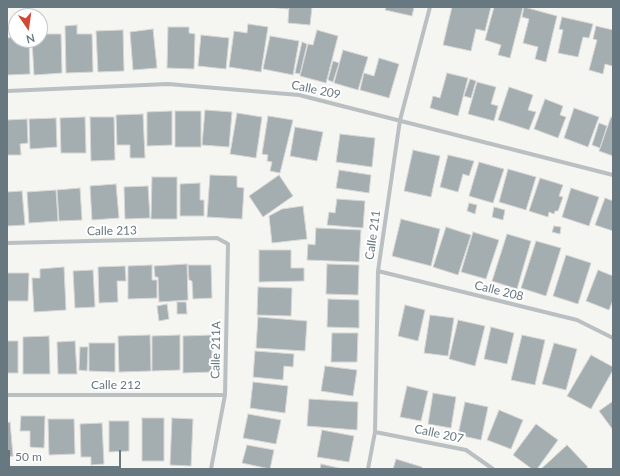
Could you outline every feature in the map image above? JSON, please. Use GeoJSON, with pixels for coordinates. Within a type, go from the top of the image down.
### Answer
{"type":"FeatureCollection","features":[{"type":"Feature","properties":{"kind":"street","name":"Calle 211"},"geometry":{"type":"LineString","coordinates":[[368,469],[375,432],[378,271],[400,120],[430,7]]}},
{"type":"Feature","properties":{"kind":"street","name":"Calle 209"},"geometry":{"type":"LineString","coordinates":[[7,92],[168,84],[299,95],[613,175]]}},
{"type":"Feature","properties":{"kind":"street","name":"Calle 213"},"geometry":{"type":"LineString","coordinates":[[7,243],[217,238]]}},
{"type":"Feature","properties":{"kind":"street","name":"Calle 211A"},"geometry":{"type":"LineString","coordinates":[[211,469],[225,395],[228,244],[217,238]]}},
{"type":"Feature","properties":{"kind":"street","name":"Calle 208"},"geometry":{"type":"LineString","coordinates":[[378,271],[577,320],[613,338]]}},
{"type":"Feature","properties":{"kind":"street","name":"Calle 212"},"geometry":{"type":"LineString","coordinates":[[7,395],[225,395]]}},
{"type":"Feature","properties":{"kind":"street","name":"Calle 207"},"geometry":{"type":"LineString","coordinates":[[375,432],[466,450],[493,469]]}},
{"type":"Feature","properties":{"kind":"building"},"geometry":{"type":"Polygon","coordinates":[[[269,7],[288,7],[288,9],[269,7]]]}},
{"type":"Feature","properties":{"kind":"building"},"geometry":{"type":"Polygon","coordinates":[[[289,7],[312,7],[310,25],[288,23],[289,7]]]}},
{"type":"Feature","properties":{"kind":"building"},"geometry":{"type":"Polygon","coordinates":[[[386,7],[414,7],[412,16],[385,10],[386,7]]]}},
{"type":"Feature","properties":{"kind":"building"},"geometry":{"type":"Polygon","coordinates":[[[452,7],[491,7],[485,31],[476,29],[471,51],[443,45],[452,7]]]}},
{"type":"Feature","properties":{"kind":"building"},"geometry":{"type":"Polygon","coordinates":[[[494,7],[523,7],[510,58],[498,55],[501,45],[485,40],[494,7]]]}},
{"type":"Feature","properties":{"kind":"building"},"geometry":{"type":"Polygon","coordinates":[[[524,7],[557,16],[546,62],[535,59],[538,47],[523,43],[529,19],[522,17],[524,7]]]}},
{"type":"Feature","properties":{"kind":"building"},"geometry":{"type":"Polygon","coordinates":[[[562,17],[593,24],[589,38],[583,37],[578,57],[558,53],[563,30],[559,29],[562,17]]]}},
{"type":"Feature","properties":{"kind":"building"},"geometry":{"type":"Polygon","coordinates":[[[248,24],[268,27],[261,72],[229,67],[234,31],[247,33],[248,24]]]}},
{"type":"Feature","properties":{"kind":"building"},"geometry":{"type":"Polygon","coordinates":[[[77,25],[77,34],[92,34],[93,72],[66,73],[65,26],[77,25]]]}},
{"type":"Feature","properties":{"kind":"building"},"geometry":{"type":"Polygon","coordinates":[[[596,26],[613,30],[613,64],[612,66],[605,64],[603,74],[589,70],[597,40],[593,39],[596,26]]]}},
{"type":"Feature","properties":{"kind":"building"},"geometry":{"type":"Polygon","coordinates":[[[168,27],[189,27],[189,33],[195,34],[194,69],[167,68],[168,27]]]}},
{"type":"Feature","properties":{"kind":"building"},"geometry":{"type":"Polygon","coordinates":[[[153,29],[157,68],[133,70],[130,32],[153,29]]]}},
{"type":"Feature","properties":{"kind":"building"},"geometry":{"type":"Polygon","coordinates":[[[123,30],[124,71],[98,72],[96,31],[123,30]]]}},
{"type":"Feature","properties":{"kind":"building"},"geometry":{"type":"Polygon","coordinates":[[[317,30],[338,36],[326,83],[300,76],[308,44],[313,45],[317,30]]]}},
{"type":"Feature","properties":{"kind":"building"},"geometry":{"type":"Polygon","coordinates":[[[48,34],[61,34],[62,73],[34,75],[32,48],[48,48],[48,34]]]}},
{"type":"Feature","properties":{"kind":"building"},"geometry":{"type":"Polygon","coordinates":[[[201,35],[229,38],[226,69],[198,66],[201,35]]]}},
{"type":"Feature","properties":{"kind":"building"},"geometry":{"type":"Polygon","coordinates":[[[270,36],[299,41],[293,75],[263,69],[270,36]]]}},
{"type":"Feature","properties":{"kind":"building"},"geometry":{"type":"Polygon","coordinates":[[[7,38],[8,48],[29,48],[30,74],[7,75],[7,38]]]}},
{"type":"Feature","properties":{"kind":"building"},"geometry":{"type":"Polygon","coordinates":[[[302,42],[307,44],[300,74],[295,73],[302,42]]]}},
{"type":"Feature","properties":{"kind":"building"},"geometry":{"type":"Polygon","coordinates":[[[343,50],[368,57],[358,90],[334,83],[343,50]]]}},
{"type":"Feature","properties":{"kind":"building"},"geometry":{"type":"Polygon","coordinates":[[[379,58],[399,64],[389,98],[360,90],[364,73],[374,76],[379,58]]]}},
{"type":"Feature","properties":{"kind":"building"},"geometry":{"type":"Polygon","coordinates":[[[333,61],[339,63],[333,82],[328,80],[333,61]]]}},
{"type":"Feature","properties":{"kind":"building"},"geometry":{"type":"Polygon","coordinates":[[[447,73],[468,78],[458,116],[430,108],[433,96],[440,98],[447,73]]]}},
{"type":"Feature","properties":{"kind":"building"},"geometry":{"type":"Polygon","coordinates":[[[470,79],[476,81],[471,98],[464,96],[470,79]]]}},
{"type":"Feature","properties":{"kind":"building"},"geometry":{"type":"Polygon","coordinates":[[[477,82],[496,87],[491,104],[498,106],[494,121],[468,114],[477,82]]]}},
{"type":"Feature","properties":{"kind":"building"},"geometry":{"type":"Polygon","coordinates":[[[509,87],[533,95],[528,110],[536,112],[529,130],[498,120],[509,87]]]}},
{"type":"Feature","properties":{"kind":"building"},"geometry":{"type":"Polygon","coordinates":[[[545,99],[563,106],[560,115],[566,117],[558,138],[534,129],[545,99]]]}},
{"type":"Feature","properties":{"kind":"building"},"geometry":{"type":"Polygon","coordinates":[[[574,108],[599,117],[588,147],[564,138],[574,108]]]}},
{"type":"Feature","properties":{"kind":"building"},"geometry":{"type":"Polygon","coordinates":[[[205,110],[232,112],[229,147],[202,145],[205,110]]]}},
{"type":"Feature","properties":{"kind":"building"},"geometry":{"type":"Polygon","coordinates":[[[172,111],[172,145],[147,146],[147,112],[172,111]]]}},
{"type":"Feature","properties":{"kind":"building"},"geometry":{"type":"Polygon","coordinates":[[[175,111],[201,111],[201,147],[175,147],[175,111]]]}},
{"type":"Feature","properties":{"kind":"building"},"geometry":{"type":"Polygon","coordinates":[[[237,113],[262,117],[256,158],[230,154],[237,113]]]}},
{"type":"Feature","properties":{"kind":"building"},"geometry":{"type":"Polygon","coordinates":[[[143,114],[145,158],[130,158],[130,145],[117,145],[116,115],[143,114]]]}},
{"type":"Feature","properties":{"kind":"building"},"geometry":{"type":"Polygon","coordinates":[[[268,116],[293,120],[280,173],[270,171],[272,162],[267,161],[268,155],[262,154],[268,116]]]}},
{"type":"Feature","properties":{"kind":"building"},"geometry":{"type":"Polygon","coordinates":[[[85,117],[86,153],[61,153],[60,118],[85,117]]]}},
{"type":"Feature","properties":{"kind":"building"},"geometry":{"type":"Polygon","coordinates":[[[90,117],[114,117],[115,160],[91,161],[90,117]]]}},
{"type":"Feature","properties":{"kind":"building"},"geometry":{"type":"Polygon","coordinates":[[[611,117],[613,118],[613,156],[599,151],[611,117]]]}},
{"type":"Feature","properties":{"kind":"building"},"geometry":{"type":"Polygon","coordinates":[[[56,118],[57,147],[30,149],[29,119],[56,118]]]}},
{"type":"Feature","properties":{"kind":"building"},"geometry":{"type":"Polygon","coordinates":[[[27,119],[28,143],[20,144],[21,155],[7,155],[7,120],[27,119]]]}},
{"type":"Feature","properties":{"kind":"building"},"geometry":{"type":"Polygon","coordinates":[[[599,123],[607,126],[600,148],[592,145],[599,123]]]}},
{"type":"Feature","properties":{"kind":"building"},"geometry":{"type":"Polygon","coordinates":[[[295,127],[323,132],[317,161],[290,156],[295,127]]]}},
{"type":"Feature","properties":{"kind":"building"},"geometry":{"type":"Polygon","coordinates":[[[340,134],[375,138],[372,167],[336,162],[340,134]]]}},
{"type":"Feature","properties":{"kind":"building"},"geometry":{"type":"Polygon","coordinates":[[[413,150],[440,156],[431,197],[404,191],[413,150]]]}},
{"type":"Feature","properties":{"kind":"building"},"geometry":{"type":"Polygon","coordinates":[[[448,155],[474,161],[469,176],[463,174],[458,192],[440,187],[448,155]]]}},
{"type":"Feature","properties":{"kind":"building"},"geometry":{"type":"Polygon","coordinates":[[[479,162],[504,169],[493,203],[469,196],[479,162]]]}},
{"type":"Feature","properties":{"kind":"building"},"geometry":{"type":"Polygon","coordinates":[[[508,169],[536,177],[526,210],[499,202],[508,169]]]}},
{"type":"Feature","properties":{"kind":"building"},"geometry":{"type":"Polygon","coordinates":[[[339,170],[371,175],[369,193],[336,188],[339,170]]]}},
{"type":"Feature","properties":{"kind":"building"},"geometry":{"type":"Polygon","coordinates":[[[210,175],[237,176],[237,187],[244,188],[242,219],[207,217],[210,175]]]}},
{"type":"Feature","properties":{"kind":"building"},"geometry":{"type":"Polygon","coordinates":[[[279,175],[293,196],[263,217],[249,196],[279,175]]]}},
{"type":"Feature","properties":{"kind":"building"},"geometry":{"type":"Polygon","coordinates":[[[152,177],[177,177],[177,219],[151,219],[152,177]]]}},
{"type":"Feature","properties":{"kind":"building"},"geometry":{"type":"Polygon","coordinates":[[[540,178],[563,185],[559,196],[563,197],[558,211],[555,211],[554,214],[549,212],[548,217],[529,211],[540,178]]]}},
{"type":"Feature","properties":{"kind":"building"},"geometry":{"type":"Polygon","coordinates":[[[200,183],[200,200],[204,200],[204,216],[180,216],[180,184],[200,183]]]}},
{"type":"Feature","properties":{"kind":"building"},"geometry":{"type":"Polygon","coordinates":[[[116,184],[119,218],[92,220],[90,186],[116,184]]]}},
{"type":"Feature","properties":{"kind":"building"},"geometry":{"type":"Polygon","coordinates":[[[148,186],[150,218],[125,219],[124,187],[148,186]]]}},
{"type":"Feature","properties":{"kind":"building"},"geometry":{"type":"Polygon","coordinates":[[[80,188],[82,220],[59,221],[57,190],[80,188]]]}},
{"type":"Feature","properties":{"kind":"building"},"geometry":{"type":"Polygon","coordinates":[[[571,188],[599,197],[589,226],[562,217],[571,188]]]}},
{"type":"Feature","properties":{"kind":"building"},"geometry":{"type":"Polygon","coordinates":[[[56,190],[58,221],[29,223],[27,192],[56,190]]]}},
{"type":"Feature","properties":{"kind":"building"},"geometry":{"type":"Polygon","coordinates":[[[22,191],[25,225],[7,226],[7,192],[22,191]]]}},
{"type":"Feature","properties":{"kind":"building"},"geometry":{"type":"Polygon","coordinates":[[[605,198],[613,201],[613,231],[595,225],[605,198]]]}},
{"type":"Feature","properties":{"kind":"building"},"geometry":{"type":"Polygon","coordinates":[[[337,199],[365,201],[363,228],[327,225],[329,212],[335,213],[337,199]]]}},
{"type":"Feature","properties":{"kind":"building"},"geometry":{"type":"Polygon","coordinates":[[[469,203],[477,205],[475,214],[467,211],[469,203]]]}},
{"type":"Feature","properties":{"kind":"building"},"geometry":{"type":"Polygon","coordinates":[[[303,206],[307,239],[272,243],[269,216],[282,209],[303,206]]]}},
{"type":"Feature","properties":{"kind":"building"},"geometry":{"type":"Polygon","coordinates":[[[494,207],[505,210],[503,220],[492,217],[494,207]]]}},
{"type":"Feature","properties":{"kind":"building"},"geometry":{"type":"Polygon","coordinates":[[[401,219],[440,229],[431,266],[392,256],[401,219]]]}},
{"type":"Feature","properties":{"kind":"building"},"geometry":{"type":"Polygon","coordinates":[[[554,226],[561,227],[560,234],[552,232],[554,226]]]}},
{"type":"Feature","properties":{"kind":"building"},"geometry":{"type":"Polygon","coordinates":[[[446,227],[471,235],[458,275],[433,267],[446,227]]]}},
{"type":"Feature","properties":{"kind":"building"},"geometry":{"type":"Polygon","coordinates":[[[316,228],[361,230],[359,262],[307,260],[308,244],[315,245],[316,228]]]}},
{"type":"Feature","properties":{"kind":"building"},"geometry":{"type":"Polygon","coordinates":[[[473,232],[499,240],[486,279],[461,272],[473,232]]]}},
{"type":"Feature","properties":{"kind":"building"},"geometry":{"type":"Polygon","coordinates":[[[507,234],[531,241],[517,289],[492,281],[507,234]]]}},
{"type":"Feature","properties":{"kind":"building"},"geometry":{"type":"Polygon","coordinates":[[[536,241],[561,248],[546,296],[521,288],[536,241]]]}},
{"type":"Feature","properties":{"kind":"building"},"geometry":{"type":"Polygon","coordinates":[[[259,250],[291,250],[291,268],[304,268],[304,281],[259,282],[259,250]]]}},
{"type":"Feature","properties":{"kind":"building"},"geometry":{"type":"Polygon","coordinates":[[[566,255],[591,263],[578,304],[553,296],[566,255]]]}},
{"type":"Feature","properties":{"kind":"building"},"geometry":{"type":"Polygon","coordinates":[[[187,264],[188,300],[159,302],[158,277],[155,277],[154,266],[187,264]]]}},
{"type":"Feature","properties":{"kind":"building"},"geometry":{"type":"Polygon","coordinates":[[[327,264],[359,265],[358,295],[326,294],[327,264]]]}},
{"type":"Feature","properties":{"kind":"building"},"geometry":{"type":"Polygon","coordinates":[[[152,265],[152,280],[157,280],[157,298],[128,299],[128,266],[152,265]]]}},
{"type":"Feature","properties":{"kind":"building"},"geometry":{"type":"Polygon","coordinates":[[[188,265],[211,265],[212,298],[193,299],[192,281],[189,280],[188,265]]]}},
{"type":"Feature","properties":{"kind":"building"},"geometry":{"type":"Polygon","coordinates":[[[125,266],[126,281],[117,281],[118,302],[99,303],[98,267],[125,266]]]}},
{"type":"Feature","properties":{"kind":"building"},"geometry":{"type":"Polygon","coordinates":[[[64,267],[66,310],[34,312],[32,278],[40,278],[40,269],[64,267]]]}},
{"type":"Feature","properties":{"kind":"building"},"geometry":{"type":"Polygon","coordinates":[[[93,270],[95,307],[75,308],[73,271],[93,270]]]}},
{"type":"Feature","properties":{"kind":"building"},"geometry":{"type":"Polygon","coordinates":[[[598,270],[613,276],[613,300],[609,310],[586,301],[598,270]]]}},
{"type":"Feature","properties":{"kind":"building"},"geometry":{"type":"Polygon","coordinates":[[[7,273],[29,273],[28,301],[7,301],[7,273]]]}},
{"type":"Feature","properties":{"kind":"building"},"geometry":{"type":"Polygon","coordinates":[[[258,287],[292,288],[291,316],[257,315],[258,287]]]}},
{"type":"Feature","properties":{"kind":"building"},"geometry":{"type":"Polygon","coordinates":[[[328,299],[359,300],[359,328],[327,327],[328,299]]]}},
{"type":"Feature","properties":{"kind":"building"},"geometry":{"type":"Polygon","coordinates":[[[177,302],[186,302],[187,314],[177,314],[177,302]]]}},
{"type":"Feature","properties":{"kind":"building"},"geometry":{"type":"Polygon","coordinates":[[[167,304],[169,319],[159,321],[157,306],[167,304]]]}},
{"type":"Feature","properties":{"kind":"building"},"geometry":{"type":"Polygon","coordinates":[[[405,305],[425,310],[418,341],[398,336],[405,305]]]}},
{"type":"Feature","properties":{"kind":"building"},"geometry":{"type":"Polygon","coordinates":[[[430,315],[454,318],[448,356],[424,353],[430,315]]]}},
{"type":"Feature","properties":{"kind":"building"},"geometry":{"type":"Polygon","coordinates":[[[258,317],[307,321],[305,351],[256,348],[258,317]]]}},
{"type":"Feature","properties":{"kind":"building"},"geometry":{"type":"Polygon","coordinates":[[[458,320],[485,326],[475,366],[449,359],[458,320]]]}},
{"type":"Feature","properties":{"kind":"building"},"geometry":{"type":"Polygon","coordinates":[[[491,327],[514,333],[507,364],[484,359],[491,327]]]}},
{"type":"Feature","properties":{"kind":"building"},"geometry":{"type":"Polygon","coordinates":[[[332,333],[358,333],[357,362],[331,362],[332,333]]]}},
{"type":"Feature","properties":{"kind":"building"},"geometry":{"type":"Polygon","coordinates":[[[150,335],[151,371],[119,372],[118,336],[150,335]]]}},
{"type":"Feature","properties":{"kind":"building"},"geometry":{"type":"Polygon","coordinates":[[[180,335],[180,370],[152,371],[152,336],[180,335]]]}},
{"type":"Feature","properties":{"kind":"building"},"geometry":{"type":"Polygon","coordinates":[[[212,335],[212,372],[183,373],[183,336],[212,335]]]}},
{"type":"Feature","properties":{"kind":"building"},"geometry":{"type":"Polygon","coordinates":[[[522,335],[545,340],[535,385],[511,380],[522,335]]]}},
{"type":"Feature","properties":{"kind":"building"},"geometry":{"type":"Polygon","coordinates":[[[49,336],[50,374],[23,374],[23,337],[49,336]]]}},
{"type":"Feature","properties":{"kind":"building"},"geometry":{"type":"Polygon","coordinates":[[[7,341],[18,341],[18,373],[7,373],[7,341]]]}},
{"type":"Feature","properties":{"kind":"building"},"geometry":{"type":"Polygon","coordinates":[[[75,341],[77,374],[58,374],[57,342],[75,341]]]}},
{"type":"Feature","properties":{"kind":"building"},"geometry":{"type":"Polygon","coordinates":[[[89,343],[115,343],[115,372],[89,371],[89,343]]]}},
{"type":"Feature","properties":{"kind":"building"},"geometry":{"type":"Polygon","coordinates":[[[554,343],[577,349],[566,390],[542,384],[554,343]]]}},
{"type":"Feature","properties":{"kind":"building"},"geometry":{"type":"Polygon","coordinates":[[[80,347],[88,347],[87,371],[79,370],[80,347]]]}},
{"type":"Feature","properties":{"kind":"building"},"geometry":{"type":"Polygon","coordinates":[[[255,351],[294,354],[293,367],[284,366],[283,380],[253,377],[255,351]]]}},
{"type":"Feature","properties":{"kind":"building"},"geometry":{"type":"Polygon","coordinates":[[[591,355],[613,367],[613,370],[591,409],[567,396],[591,355]]]}},
{"type":"Feature","properties":{"kind":"building"},"geometry":{"type":"Polygon","coordinates":[[[325,366],[357,370],[353,396],[321,391],[325,366]]]}},
{"type":"Feature","properties":{"kind":"building"},"geometry":{"type":"Polygon","coordinates":[[[253,382],[288,386],[285,413],[250,408],[253,382]]]}},
{"type":"Feature","properties":{"kind":"building"},"geometry":{"type":"Polygon","coordinates":[[[407,386],[428,391],[421,421],[400,417],[407,386]]]}},
{"type":"Feature","properties":{"kind":"building"},"geometry":{"type":"Polygon","coordinates":[[[433,393],[456,397],[451,428],[428,424],[433,393]]]}},
{"type":"Feature","properties":{"kind":"building"},"geometry":{"type":"Polygon","coordinates":[[[309,399],[358,402],[357,430],[307,426],[309,399]]]}},
{"type":"Feature","properties":{"kind":"building"},"geometry":{"type":"Polygon","coordinates":[[[613,401],[613,430],[599,411],[613,401]]]}},
{"type":"Feature","properties":{"kind":"building"},"geometry":{"type":"Polygon","coordinates":[[[465,402],[488,407],[481,440],[458,435],[465,402]]]}},
{"type":"Feature","properties":{"kind":"building"},"geometry":{"type":"Polygon","coordinates":[[[499,410],[523,420],[511,449],[487,440],[499,410]]]}},
{"type":"Feature","properties":{"kind":"building"},"geometry":{"type":"Polygon","coordinates":[[[248,414],[281,420],[276,444],[243,438],[248,414]]]}},
{"type":"Feature","properties":{"kind":"building"},"geometry":{"type":"Polygon","coordinates":[[[21,416],[45,416],[44,448],[30,447],[30,431],[20,431],[21,416]]]}},
{"type":"Feature","properties":{"kind":"building"},"geometry":{"type":"Polygon","coordinates":[[[142,418],[164,418],[164,461],[142,461],[142,418]]]}},
{"type":"Feature","properties":{"kind":"building"},"geometry":{"type":"Polygon","coordinates":[[[172,418],[193,419],[191,466],[170,465],[172,418]]]}},
{"type":"Feature","properties":{"kind":"building"},"geometry":{"type":"Polygon","coordinates":[[[48,419],[74,419],[75,454],[49,455],[48,419]]]}},
{"type":"Feature","properties":{"kind":"building"},"geometry":{"type":"Polygon","coordinates":[[[109,421],[129,421],[129,451],[109,452],[109,421]]]}},
{"type":"Feature","properties":{"kind":"building"},"geometry":{"type":"Polygon","coordinates":[[[10,422],[13,456],[7,457],[7,423],[10,422]]]}},
{"type":"Feature","properties":{"kind":"building"},"geometry":{"type":"Polygon","coordinates":[[[102,423],[104,464],[91,465],[91,457],[81,457],[80,424],[102,423]]]}},
{"type":"Feature","properties":{"kind":"building"},"geometry":{"type":"Polygon","coordinates":[[[536,424],[558,440],[537,469],[532,469],[513,455],[536,424]]]}},
{"type":"Feature","properties":{"kind":"building"},"geometry":{"type":"Polygon","coordinates":[[[322,430],[354,436],[349,462],[317,457],[322,430]]]}},
{"type":"Feature","properties":{"kind":"building"},"geometry":{"type":"Polygon","coordinates":[[[247,445],[274,450],[270,469],[242,463],[247,445]]]}},
{"type":"Feature","properties":{"kind":"building"},"geometry":{"type":"Polygon","coordinates":[[[567,445],[588,467],[585,469],[541,469],[567,445]]]}},
{"type":"Feature","properties":{"kind":"building"},"geometry":{"type":"Polygon","coordinates":[[[396,459],[422,467],[422,469],[393,469],[396,459]]]}},
{"type":"Feature","properties":{"kind":"building"},"geometry":{"type":"Polygon","coordinates":[[[321,464],[343,469],[320,469],[321,464]]]}}]}
